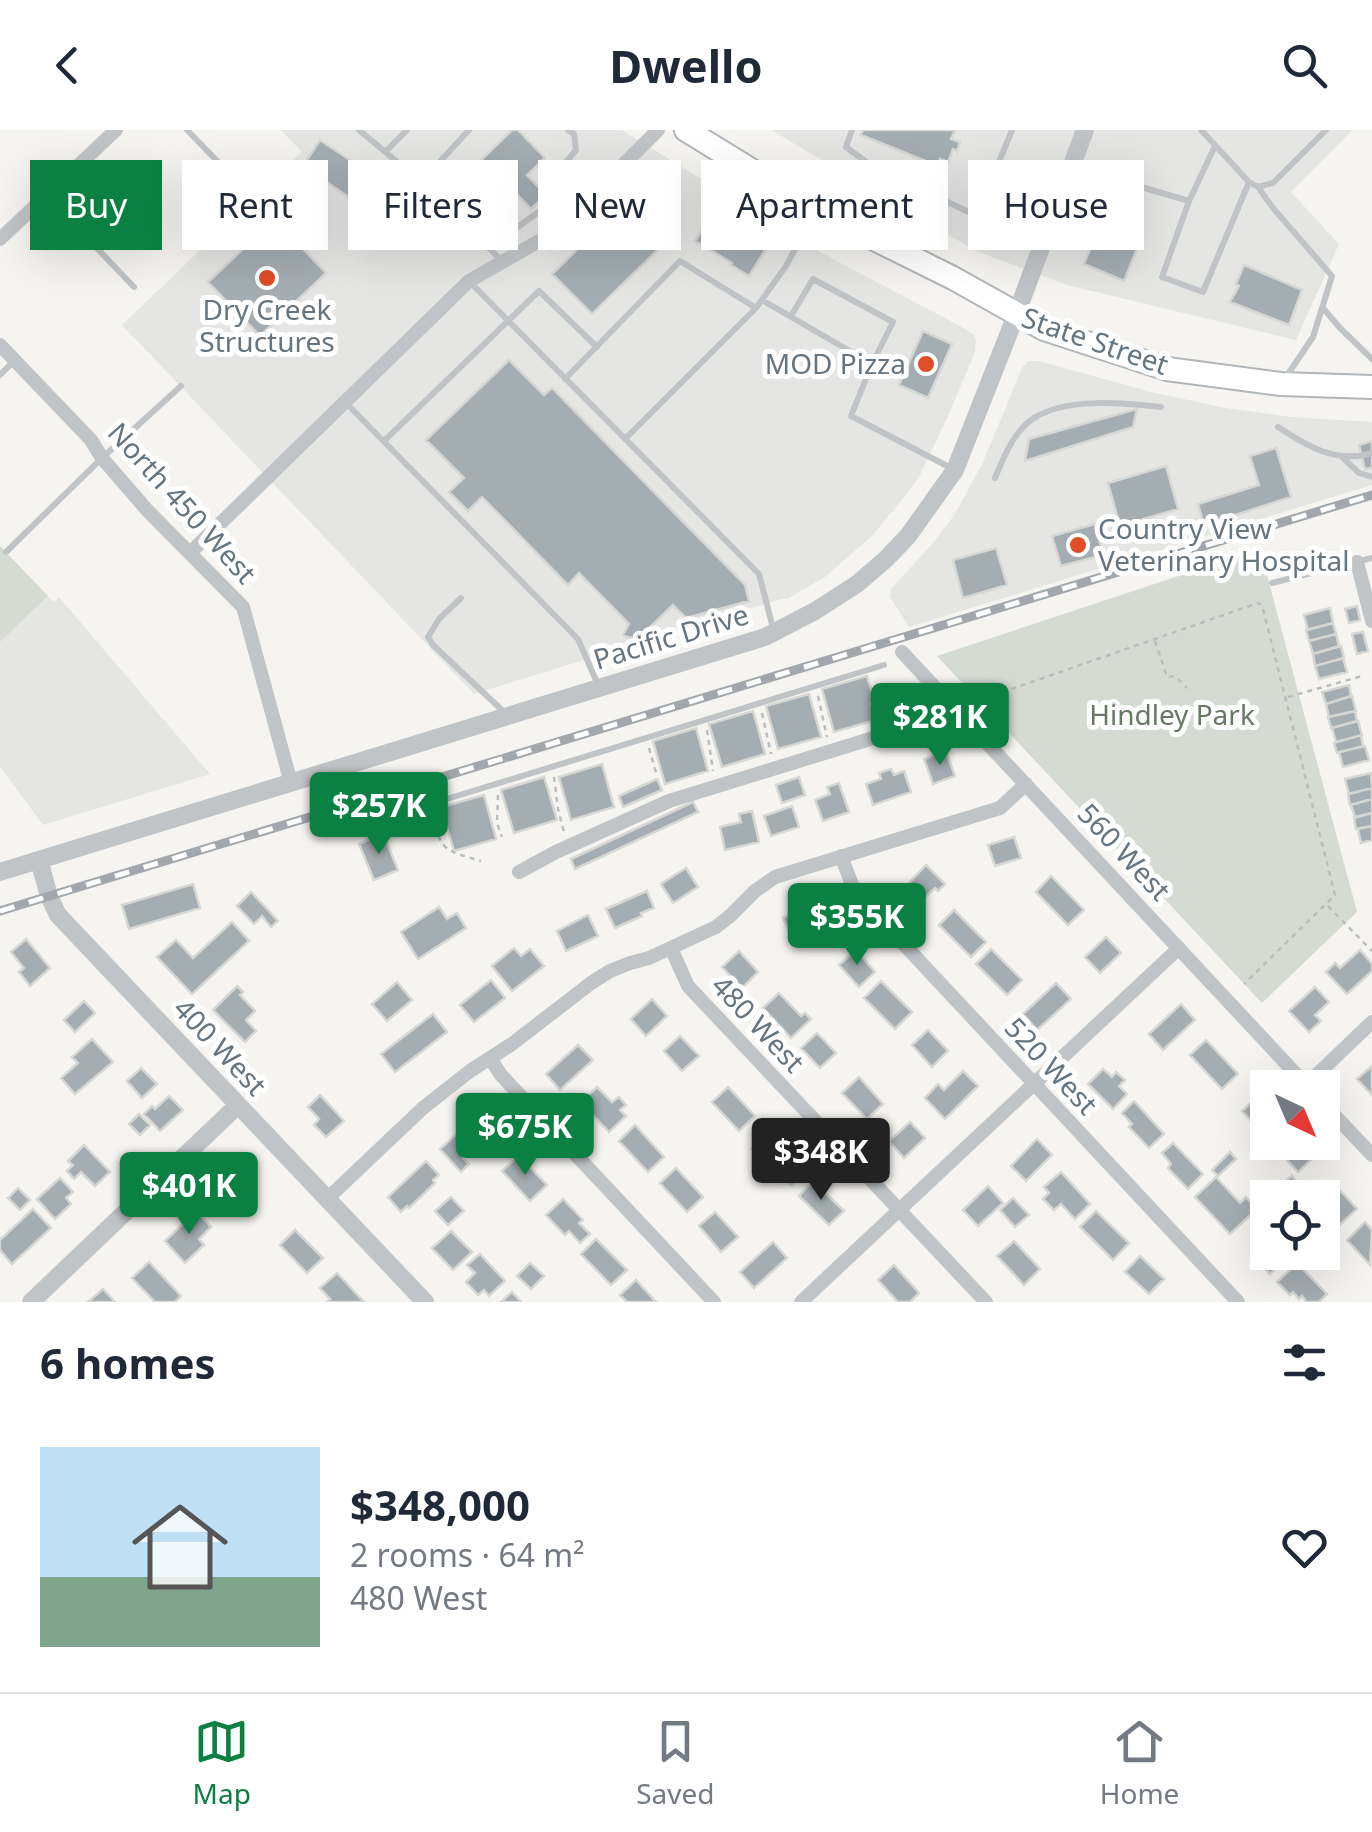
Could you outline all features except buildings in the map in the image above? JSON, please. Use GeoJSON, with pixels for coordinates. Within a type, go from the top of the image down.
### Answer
{"type":"FeatureCollection","features":[{"type":"Feature","properties":{"kind":"main road","name":"State Street"},"geometry":{"type":"LineString","coordinates":[[686,130],[735,160]]}},
{"type":"Feature","properties":{"kind":"main road","name":"State Street"},"geometry":{"type":"LineString","coordinates":[[897,250],[1044,329],[1167,369],[1281,384],[1372,387]]}},
{"type":"Feature","properties":{"kind":"street"},"geometry":{"type":"LineString","coordinates":[[84,160],[116,130]]}},
{"type":"Feature","properties":{"kind":"street"},"geometry":{"type":"LineString","coordinates":[[626,160],[658,130]]}},
{"type":"Feature","properties":{"kind":"street","name":"Pacific Drive"},"geometry":{"type":"LineString","coordinates":[[1073,160],[1085,130]]}},
{"type":"Feature","properties":{"kind":"street"},"geometry":{"type":"LineString","coordinates":[[0,239],[30,210]]}},
{"type":"Feature","properties":{"kind":"street"},"geometry":{"type":"LineString","coordinates":[[190,553],[468,281],[538,242]]}},
{"type":"Feature","properties":{"kind":"street","name":"Pacific Drive"},"geometry":{"type":"LineString","coordinates":[[3,867],[39,860],[774,633],[816,611],[886,559],[908,536],[955,470],[1040,250]]}},
{"type":"Feature","properties":{"kind":"street","name":"North 450 West"},"geometry":{"type":"LineString","coordinates":[[0,345],[91,440],[147,510],[243,607],[291,783]]}},
{"type":"Feature","properties":{"kind":"street"},"geometry":{"type":"LineString","coordinates":[[1365,560],[1372,621]]}},
{"type":"Feature","properties":{"kind":"street","name":"560 West"},"geometry":{"type":"LineString","coordinates":[[902,652],[1293,1070]]}},
{"type":"Feature","properties":{"kind":"street"},"geometry":{"type":"LineString","coordinates":[[519,872],[669,801],[909,726],[922,720],[946,698]]}},
{"type":"Feature","properties":{"kind":"street"},"geometry":{"type":"LineString","coordinates":[[327,1199],[422,1108],[610,971],[716,927],[776,877],[1000,808],[1026,784]]}},
{"type":"Feature","properties":{"kind":"street","name":"520 West"},"geometry":{"type":"LineString","coordinates":[[841,856],[854,892],[1238,1302]]}},
{"type":"Feature","properties":{"kind":"street","name":"400 West"},"geometry":{"type":"LineString","coordinates":[[39,860],[58,914],[425,1302]]}},
{"type":"Feature","properties":{"kind":"street","name":"480 West"},"geometry":{"type":"LineString","coordinates":[[670,948],[688,986],[986,1302]]}},
{"type":"Feature","properties":{"kind":"street"},"geometry":{"type":"LineString","coordinates":[[801,1302],[1179,948]]}},
{"type":"Feature","properties":{"kind":"street"},"geometry":{"type":"LineString","coordinates":[[1324,1070],[1372,1022]]}},
{"type":"Feature","properties":{"kind":"street"},"geometry":{"type":"LineString","coordinates":[[490,1058],[501,1075],[714,1302]]}},
{"type":"Feature","properties":{"kind":"street"},"geometry":{"type":"LineString","coordinates":[[31,1302],[238,1105]]}},
{"type":"Feature","properties":{"kind":"street"},"geometry":{"type":"LineString","coordinates":[[1340,1121],[1372,1155]]}},
{"type":"Feature","properties":{"kind":"lane"},"geometry":{"type":"LineString","coordinates":[[187,130],[216,160]]}},
{"type":"Feature","properties":{"kind":"lane"},"geometry":{"type":"LineString","coordinates":[[358,130],[394,160]]}},
{"type":"Feature","properties":{"kind":"lane"},"geometry":{"type":"LineString","coordinates":[[384,152],[406,130]]}},
{"type":"Feature","properties":{"kind":"lane"},"geometry":{"type":"LineString","coordinates":[[441,160],[469,130]]}},
{"type":"Feature","properties":{"kind":"lane"},"geometry":{"type":"LineString","coordinates":[[568,130],[574,134],[576,150],[568,160]]}},
{"type":"Feature","properties":{"kind":"lane"},"geometry":{"type":"LineString","coordinates":[[852,130],[846,147],[868,164],[977,216],[1012,130]]}},
{"type":"Feature","properties":{"kind":"lane"},"geometry":{"type":"LineString","coordinates":[[1201,130],[1258,187],[1332,276],[1313,337],[1281,384]]}},
{"type":"Feature","properties":{"kind":"lane"},"geometry":{"type":"LineString","coordinates":[[1258,187],[1273,183],[1326,130]]}},
{"type":"Feature","properties":{"kind":"lane"},"geometry":{"type":"LineString","coordinates":[[1215,146],[1189,201],[1162,277],[1204,292],[1249,182]]}},
{"type":"Feature","properties":{"kind":"lane"},"geometry":{"type":"LineString","coordinates":[[1144,188],[1189,201]]}},
{"type":"Feature","properties":{"kind":"lane"},"geometry":{"type":"LineString","coordinates":[[99,250],[134,287]]}},
{"type":"Feature","properties":{"kind":"lane"},"geometry":{"type":"LineString","coordinates":[[490,250],[503,262]]}},
{"type":"Feature","properties":{"kind":"lane"},"geometry":{"type":"LineString","coordinates":[[625,439],[756,308],[795,250]]}},
{"type":"Feature","properties":{"kind":"lane"},"geometry":{"type":"LineString","coordinates":[[566,379],[680,261],[756,308]]}},
{"type":"Feature","properties":{"kind":"lane"},"geometry":{"type":"LineString","coordinates":[[791,316],[813,280],[894,322],[850,416],[955,470]]}},
{"type":"Feature","properties":{"kind":"lane"},"geometry":{"type":"LineString","coordinates":[[468,281],[758,574],[774,633]]}},
{"type":"Feature","properties":{"kind":"lane"},"geometry":{"type":"LineString","coordinates":[[384,441],[539,291],[597,347]]}},
{"type":"Feature","properties":{"kind":"lane"},"geometry":{"type":"LineString","coordinates":[[762,300],[872,364]]}},
{"type":"Feature","properties":{"kind":"lane"},"geometry":{"type":"LineString","coordinates":[[1323,308],[1372,359]]}},
{"type":"Feature","properties":{"kind":"lane"},"geometry":{"type":"LineString","coordinates":[[0,375],[14,360]]}},
{"type":"Feature","properties":{"kind":"lane"},"geometry":{"type":"LineString","coordinates":[[6,552],[181,386]]}},
{"type":"Feature","properties":{"kind":"lane"},"geometry":{"type":"LineString","coordinates":[[345,402],[578,639],[599,688]]}},
{"type":"Feature","properties":{"kind":"lane"},"geometry":{"type":"LineString","coordinates":[[995,478],[1012,442],[1036,417],[1096,402],[1161,407]]}},
{"type":"Feature","properties":{"kind":"lane"},"geometry":{"type":"LineString","coordinates":[[1278,427],[1333,456],[1372,453]]}},
{"type":"Feature","properties":{"kind":"lane"},"geometry":{"type":"LineString","coordinates":[[1341,456],[1359,473],[1372,477]]}},
{"type":"Feature","properties":{"kind":"lane"},"geometry":{"type":"LineString","coordinates":[[1272,582],[1365,560]]}},
{"type":"Feature","properties":{"kind":"lane"},"geometry":{"type":"LineString","coordinates":[[461,598],[428,637],[508,716]]}},
{"type":"Feature","properties":{"kind":"lane"},"geometry":{"type":"LineString","coordinates":[[410,810],[884,665]]}},
{"type":"Feature","properties":{"kind":"path"},"geometry":{"type":"LineString","coordinates":[[984,699],[1258,603],[1262,605],[1335,894],[1244,984]]}},
{"type":"Feature","properties":{"kind":"path"},"geometry":{"type":"LineString","coordinates":[[1154,639],[1167,677],[1174,676],[1187,688]]}},
{"type":"Feature","properties":{"kind":"path"},"geometry":{"type":"LineString","coordinates":[[1287,697],[1362,676]]}},
{"type":"Feature","properties":{"kind":"path"},"geometry":{"type":"LineString","coordinates":[[815,685],[827,738]]}},
{"type":"Feature","properties":{"kind":"path"},"geometry":{"type":"LineString","coordinates":[[759,702],[771,755]]}},
{"type":"Feature","properties":{"kind":"path"},"geometry":{"type":"LineString","coordinates":[[704,719],[713,773]]}},
{"type":"Feature","properties":{"kind":"path"},"geometry":{"type":"LineString","coordinates":[[646,738],[657,776]]}},
{"type":"Feature","properties":{"kind":"path"},"geometry":{"type":"LineString","coordinates":[[551,766],[564,834]]}},
{"type":"Feature","properties":{"kind":"path"},"geometry":{"type":"LineString","coordinates":[[495,784],[499,798],[497,823],[502,837]]}},
{"type":"Feature","properties":{"kind":"path"},"geometry":{"type":"LineString","coordinates":[[428,804],[442,847],[481,862]]}},
{"type":"Feature","properties":{"kind":"path"},"geometry":{"type":"LineString","coordinates":[[1327,904],[1370,948]]}},
{"type":"Feature","properties":{"kind":"shaded area"},"geometry":{"type":"Polygon","coordinates":[[[281,130],[622,130],[671,160],[538,160],[538,250],[681,250],[681,166],[701,179],[701,250],[816,250],[973,334],[975,352],[920,475],[873,535],[825,577],[787,599],[474,694],[122,325],[200,250],[328,250],[328,160],[294,160],[302,152],[281,130]]]}},
{"type":"Feature","properties":{"kind":"shaded area"},"geometry":{"type":"Polygon","coordinates":[[[771,130],[1353,130],[1291,192],[1339,244],[1296,340],[1067,285],[974,250],[1144,250],[1144,160],[968,160],[968,246],[948,234],[948,160],[822,160],[771,130]]]}},
{"type":"Feature","properties":{"kind":"shaded area"},"geometry":{"type":"Polygon","coordinates":[[[1028,361],[1226,408],[1372,422],[1372,485],[909,627],[890,597],[891,589],[955,514],[1028,361]]]}},
{"type":"Feature","properties":{"kind":"shaded area"},"geometry":{"type":"Polygon","coordinates":[[[48,596],[54,602],[59,597],[210,774],[43,825],[0,767],[0,642],[48,596]]]}},
{"type":"Feature","properties":{"kind":"green space"},"geometry":{"type":"Polygon","coordinates":[[[0,546],[48,596],[0,642],[0,546]]]}},
{"type":"Feature","properties":{"kind":"green space","name":"Hindley Park"},"geometry":{"type":"Polygon","coordinates":[[[1260,549],[1357,912],[1262,1003],[937,656],[1260,549]]]}},
{"type":"Feature","properties":{"kind":"railway"},"geometry":{"type":"LineString","coordinates":[[0,911],[1372,495]]}},
{"type":"Feature","properties":{"kind":"place","name":"Dry Creek Structures"},"geometry":{"type":"Point","coordinates":[267,278]}},
{"type":"Feature","properties":{"kind":"place","name":"MOD Pizza"},"geometry":{"type":"Point","coordinates":[926,364]}},
{"type":"Feature","properties":{"kind":"place","name":"Country View Veterinary Hospital"},"geometry":{"type":"Point","coordinates":[1078,545]}}]}
